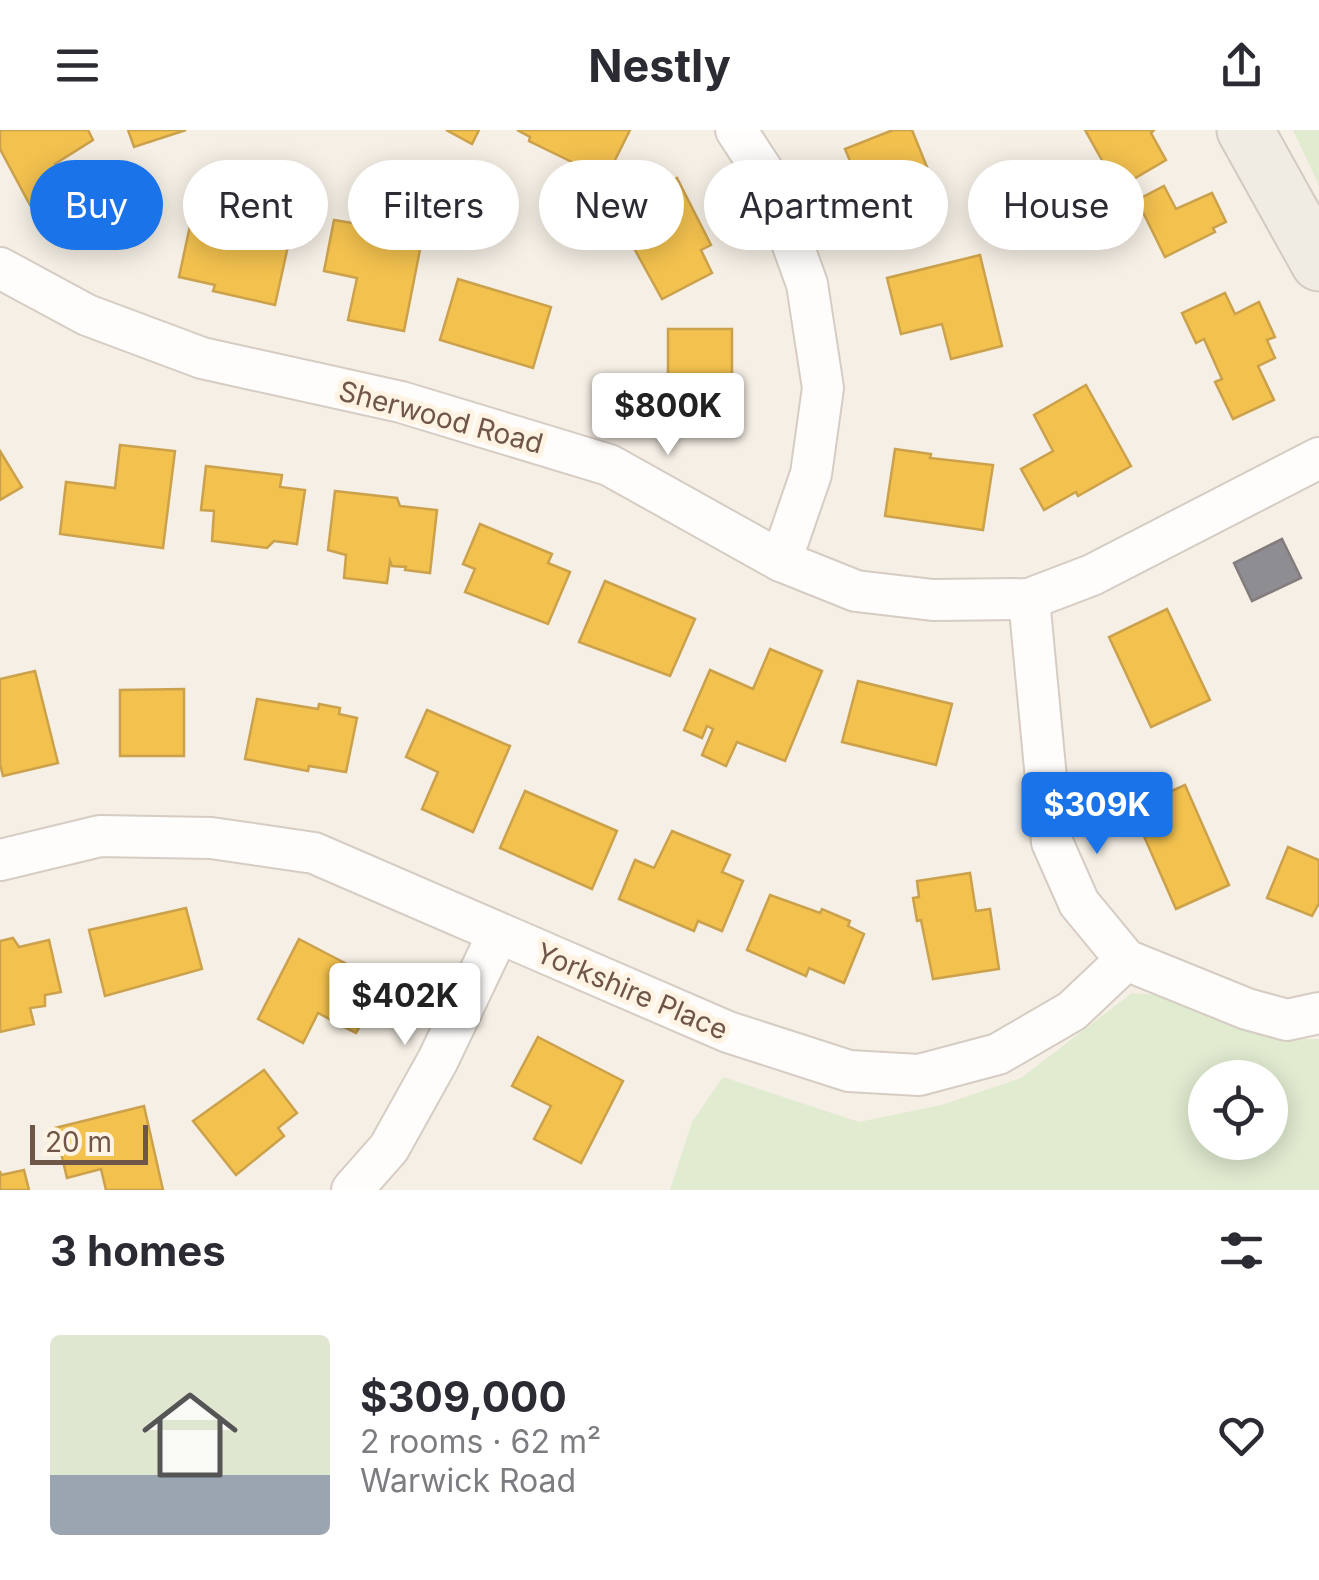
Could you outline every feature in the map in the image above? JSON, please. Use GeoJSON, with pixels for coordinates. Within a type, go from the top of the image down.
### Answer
{"type":"FeatureCollection","features":[{"type":"Feature","properties":{"kind":"main road"},"geometry":{"type":"LineString","coordinates":[[1245,130],[1319,263]]}},
{"type":"Feature","properties":{"kind":"street"},"geometry":{"type":"LineString","coordinates":[[736,130],[770,182],[807,284],[823,388],[811,474],[781,561]]}},
{"type":"Feature","properties":{"kind":"street","name":"Sherwood Road"},"geometry":{"type":"LineString","coordinates":[[0,268],[87,315],[202,358],[401,402],[609,465],[781,561],[856,590],[933,600],[1029,600],[1092,575],[1319,458]]}},
{"type":"Feature","properties":{"kind":"street"},"geometry":{"type":"LineString","coordinates":[[1029,600],[1052,842],[1079,903],[1126,960],[1180,979],[1247,1010],[1287,1020],[1319,1012]]}},
{"type":"Feature","properties":{"kind":"street","name":"Yorkshire Place"},"geometry":{"type":"LineString","coordinates":[[0,860],[100,836],[211,838],[314,853],[728,1032],[848,1072],[919,1075],[998,1054],[1072,1011],[1126,960]]}},
{"type":"Feature","properties":{"kind":"street"},"geometry":{"type":"LineString","coordinates":[[352,1190],[389,1148],[438,1060],[498,934]]}},
{"type":"Feature","properties":{"kind":"green space"},"geometry":{"type":"Polygon","coordinates":[[[1293,130],[1319,130],[1319,185],[1293,130]]]}},
{"type":"Feature","properties":{"kind":"green space"},"geometry":{"type":"Polygon","coordinates":[[[1132,993],[1180,997],[1248,1030],[1319,1039],[1319,1190],[670,1190],[692,1122],[723,1077],[859,1122],[942,1105],[1021,1078],[1132,993]]]}},
{"type":"Feature","properties":{"kind":"building: Homes"},"geometry":{"type":"Polygon","coordinates":[[[0,130],[88,130],[93,140],[61,160],[30,160],[30,205],[0,149],[0,130]]]}},
{"type":"Feature","properties":{"kind":"building: Homes"},"geometry":{"type":"Polygon","coordinates":[[[128,130],[186,130],[134,147],[128,130]]]}},
{"type":"Feature","properties":{"kind":"building: Homes"},"geometry":{"type":"Polygon","coordinates":[[[446,130],[479,130],[472,144],[446,130]]]}},
{"type":"Feature","properties":{"kind":"building: Homes"},"geometry":{"type":"Polygon","coordinates":[[[517,130],[630,130],[615,160],[568,160],[529,141],[530,137],[517,130]]]}},
{"type":"Feature","properties":{"kind":"building: Homes"},"geometry":{"type":"Polygon","coordinates":[[[893,130],[912,130],[924,160],[850,160],[845,149],[893,130]]]}},
{"type":"Feature","properties":{"kind":"building: Homes"},"geometry":{"type":"Polygon","coordinates":[[[1085,130],[1154,130],[1151,133],[1166,160],[1144,173],[1144,160],[1102,160],[1085,130]]]}},
{"type":"Feature","properties":{"kind":"building: Homes"},"geometry":{"type":"Polygon","coordinates":[[[1164,186],[1176,209],[1212,193],[1226,222],[1213,228],[1215,232],[1165,257],[1144,214],[1144,196],[1164,186]]]}},
{"type":"Feature","properties":{"kind":"building: Homes"},"geometry":{"type":"Polygon","coordinates":[[[684,192],[704,231],[701,250],[712,273],[662,299],[635,250],[684,250],[684,192]]]}},
{"type":"Feature","properties":{"kind":"building: Homes"},"geometry":{"type":"Polygon","coordinates":[[[334,220],[348,222],[348,250],[420,250],[404,331],[348,320],[357,278],[324,271],[334,220]]]}},
{"type":"Feature","properties":{"kind":"building: Homes"},"geometry":{"type":"Polygon","coordinates":[[[185,250],[287,250],[275,305],[213,291],[215,285],[179,277],[185,250]]]}},
{"type":"Feature","properties":{"kind":"building: Homes"},"geometry":{"type":"Polygon","coordinates":[[[980,255],[1002,346],[951,359],[942,324],[901,334],[887,278],[980,255]]]}},
{"type":"Feature","properties":{"kind":"building: Homes"},"geometry":{"type":"Polygon","coordinates":[[[458,279],[551,307],[533,368],[440,340],[458,279]]]}},
{"type":"Feature","properties":{"kind":"building: Homes"},"geometry":{"type":"Polygon","coordinates":[[[1225,293],[1235,314],[1259,302],[1275,337],[1267,340],[1275,358],[1258,366],[1274,400],[1233,419],[1215,382],[1222,379],[1204,339],[1196,343],[1182,313],[1225,293]]]}},
{"type":"Feature","properties":{"kind":"building: Homes"},"geometry":{"type":"Polygon","coordinates":[[[668,329],[732,329],[732,424],[668,425],[668,329]]]}},
{"type":"Feature","properties":{"kind":"building: Homes"},"geometry":{"type":"Polygon","coordinates":[[[1086,385],[1131,466],[1044,510],[1021,469],[1053,451],[1034,415],[1086,385]]]}},
{"type":"Feature","properties":{"kind":"building: Homes"},"geometry":{"type":"Polygon","coordinates":[[[120,445],[175,451],[163,548],[60,534],[66,482],[115,488],[120,445]]]}},
{"type":"Feature","properties":{"kind":"building: Homes"},"geometry":{"type":"Polygon","coordinates":[[[895,449],[931,454],[930,458],[993,465],[983,530],[885,516],[895,449]]]}},
{"type":"Feature","properties":{"kind":"building: Homes"},"geometry":{"type":"Polygon","coordinates":[[[0,451],[22,487],[0,500],[0,451]]]}},
{"type":"Feature","properties":{"kind":"building: Homes"},"geometry":{"type":"Polygon","coordinates":[[[206,466],[282,475],[280,487],[305,490],[297,544],[274,541],[267,548],[212,541],[214,511],[201,510],[206,466]]]}},
{"type":"Feature","properties":{"kind":"building: Homes"},"geometry":{"type":"Polygon","coordinates":[[[335,491],[397,498],[400,506],[437,510],[430,573],[405,570],[406,567],[392,566],[390,561],[387,583],[344,578],[346,555],[328,550],[335,491]]]}},
{"type":"Feature","properties":{"kind":"building: Homes"},"geometry":{"type":"Polygon","coordinates":[[[480,524],[552,554],[548,563],[570,572],[548,624],[465,592],[475,569],[463,564],[480,524]]]}},
{"type":"Feature","properties":{"kind":"building: Homes"},"geometry":{"type":"Polygon","coordinates":[[[605,581],[695,619],[670,676],[579,642],[605,581]]]}},
{"type":"Feature","properties":{"kind":"building: Homes"},"geometry":{"type":"Polygon","coordinates":[[[1167,609],[1210,700],[1151,727],[1109,637],[1167,609]]]}},
{"type":"Feature","properties":{"kind":"building: Homes"},"geometry":{"type":"Polygon","coordinates":[[[770,649],[822,671],[785,761],[737,742],[726,766],[702,755],[713,729],[707,726],[702,738],[684,730],[710,670],[753,689],[770,649]]]}},
{"type":"Feature","properties":{"kind":"building: Homes"},"geometry":{"type":"Polygon","coordinates":[[[35,671],[58,763],[3,776],[0,679],[35,671]]]}},
{"type":"Feature","properties":{"kind":"building: Homes"},"geometry":{"type":"Polygon","coordinates":[[[858,681],[952,704],[936,765],[842,742],[858,681]]]}},
{"type":"Feature","properties":{"kind":"building: Homes"},"geometry":{"type":"Polygon","coordinates":[[[184,689],[184,756],[120,756],[120,690],[184,689]]]}},
{"type":"Feature","properties":{"kind":"building: Homes"},"geometry":{"type":"Polygon","coordinates":[[[257,699],[318,709],[319,704],[340,708],[339,714],[357,718],[346,772],[309,766],[308,771],[245,759],[257,699]]]}},
{"type":"Feature","properties":{"kind":"building: Homes"},"geometry":{"type":"Polygon","coordinates":[[[427,710],[510,746],[473,832],[422,809],[438,772],[406,757],[427,710]]]}},
{"type":"Feature","properties":{"kind":"building: Homes"},"geometry":{"type":"Polygon","coordinates":[[[1185,785],[1229,885],[1176,909],[1132,809],[1185,785]]]}},
{"type":"Feature","properties":{"kind":"building: Homes"},"geometry":{"type":"Polygon","coordinates":[[[525,791],[617,831],[592,889],[500,848],[525,791]]]}},
{"type":"Feature","properties":{"kind":"building: Homes"},"geometry":{"type":"Polygon","coordinates":[[[672,831],[730,855],[722,872],[743,881],[722,931],[698,921],[694,931],[619,899],[635,860],[654,868],[672,831]]]}},
{"type":"Feature","properties":{"kind":"building: Homes"},"geometry":{"type":"Polygon","coordinates":[[[1288,847],[1319,860],[1319,903],[1312,916],[1267,898],[1288,847]]]}},
{"type":"Feature","properties":{"kind":"building: Homes"},"geometry":{"type":"Polygon","coordinates":[[[970,873],[976,911],[990,909],[999,969],[933,979],[913,898],[919,897],[917,881],[970,873]]]}},
{"type":"Feature","properties":{"kind":"building: Homes"},"geometry":{"type":"Polygon","coordinates":[[[770,895],[820,913],[822,909],[850,921],[848,926],[864,934],[844,983],[809,968],[806,976],[747,950],[770,895]]]}},
{"type":"Feature","properties":{"kind":"building: Homes"},"geometry":{"type":"Polygon","coordinates":[[[186,908],[202,969],[105,996],[89,930],[186,908]]]}},
{"type":"Feature","properties":{"kind":"building: Homes"},"geometry":{"type":"Polygon","coordinates":[[[13,938],[19,947],[49,940],[61,992],[45,995],[45,1006],[30,1008],[34,1024],[0,1032],[0,941],[13,938]]]}},
{"type":"Feature","properties":{"kind":"building: Homes"},"geometry":{"type":"Polygon","coordinates":[[[299,939],[383,983],[356,1033],[318,1013],[303,1043],[258,1019],[299,939]]]}},
{"type":"Feature","properties":{"kind":"building: Homes"},"geometry":{"type":"Polygon","coordinates":[[[538,1037],[623,1081],[581,1163],[534,1139],[551,1106],[512,1086],[538,1037]]]}},
{"type":"Feature","properties":{"kind":"building: Homes"},"geometry":{"type":"Polygon","coordinates":[[[264,1070],[297,1113],[278,1128],[284,1136],[236,1175],[193,1121],[264,1070]]]}},
{"type":"Feature","properties":{"kind":"building: Homes"},"geometry":{"type":"Polygon","coordinates":[[[144,1106],[163,1190],[106,1190],[101,1169],[67,1178],[55,1128],[144,1106]]]}},
{"type":"Feature","properties":{"kind":"building: Homes"},"geometry":{"type":"Polygon","coordinates":[[[24,1170],[29,1190],[0,1190],[0,1171],[1,1175],[24,1170]]]}},
{"type":"Feature","properties":{"kind":"building: Industry"},"geometry":{"type":"Polygon","coordinates":[[[1282,539],[1301,578],[1252,601],[1234,563],[1282,539]]]}}]}
